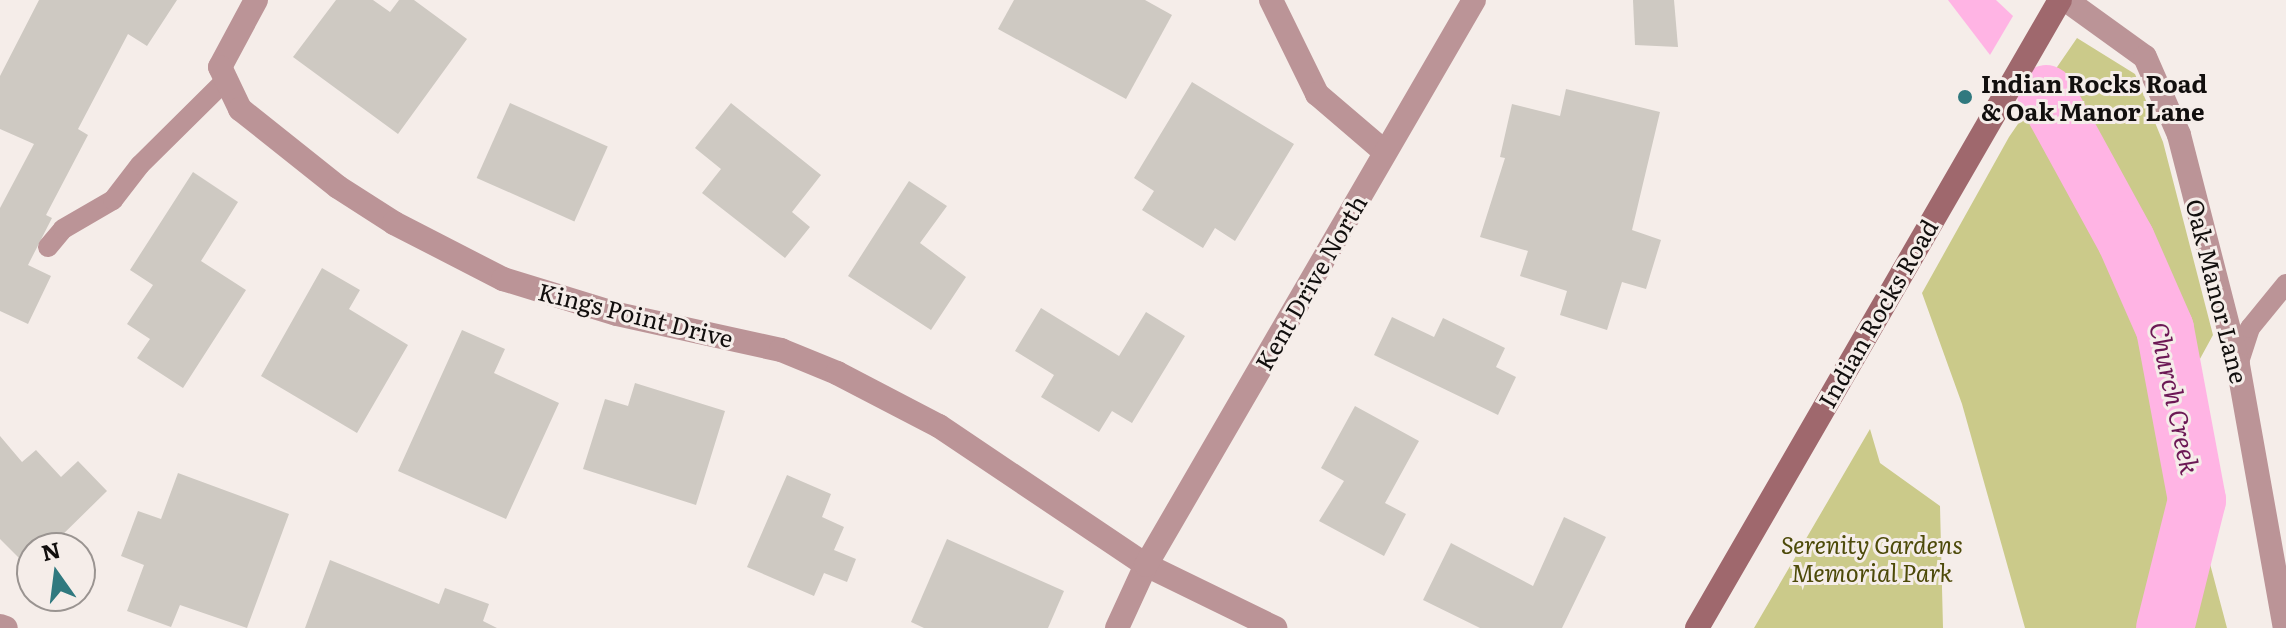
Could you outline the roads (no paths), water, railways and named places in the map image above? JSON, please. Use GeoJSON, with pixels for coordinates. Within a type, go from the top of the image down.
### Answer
{"type":"FeatureCollection","features":[{"type":"Feature","properties":{"kind":"street"},"geometry":{"type":"LineString","coordinates":[[226,80],[220,67],[256,0]]}},
{"type":"Feature","properties":{"kind":"street"},"geometry":{"type":"LineString","coordinates":[[1271,0],[1317,94],[1385,152]]}},
{"type":"Feature","properties":{"kind":"street","name":"Kent Drive North"},"geometry":{"type":"LineString","coordinates":[[1117,628],[1146,565],[1474,0]]}},
{"type":"Feature","properties":{"kind":"street","name":"Oak Manor Lane"},"geometry":{"type":"LineString","coordinates":[[2063,0],[2145,57],[2179,135],[2238,365],[2285,628]]}},
{"type":"Feature","properties":{"kind":"street","name":"Indian Rocks Road"},"geometry":{"type":"LineString","coordinates":[[1697,628],[2063,0]]}},
{"type":"Feature","properties":{"kind":"street","name":"Kings Point Drive"},"geometry":{"type":"LineString","coordinates":[[226,80],[240,109],[338,187],[454,255],[503,279],[617,314],[781,350],[837,373],[939,426],[1146,565],[1275,628]]}},
{"type":"Feature","properties":{"kind":"street"},"geometry":{"type":"LineString","coordinates":[[0,626],[6,628]]}},
{"type":"Feature","properties":{"kind":"lane"},"geometry":{"type":"LineString","coordinates":[[48,247],[63,229],[113,200],[148,156],[226,80]]}},
{"type":"Feature","properties":{"kind":"lane"},"geometry":{"type":"LineString","coordinates":[[2238,365],[2250,328],[2286,284]]}},
{"type":"Feature","properties":{"kind":"waterway","name":"Church Creek"},"geometry":{"type":"LineString","coordinates":[[2046,94],[2126,240],[2165,329],[2197,500],[2165,628]]}},
{"type":"Feature","properties":{"kind":"place","name":"Indian Rocks Road & Oak Manor Lane"},"geometry":{"type":"Point","coordinates":[1965,97]}},
{"type":"Feature","properties":{"kind":"park label","name":"Serenity Gardens Memorial Park"},"geometry":{"type":"Point","coordinates":[1872,558]}}]}
